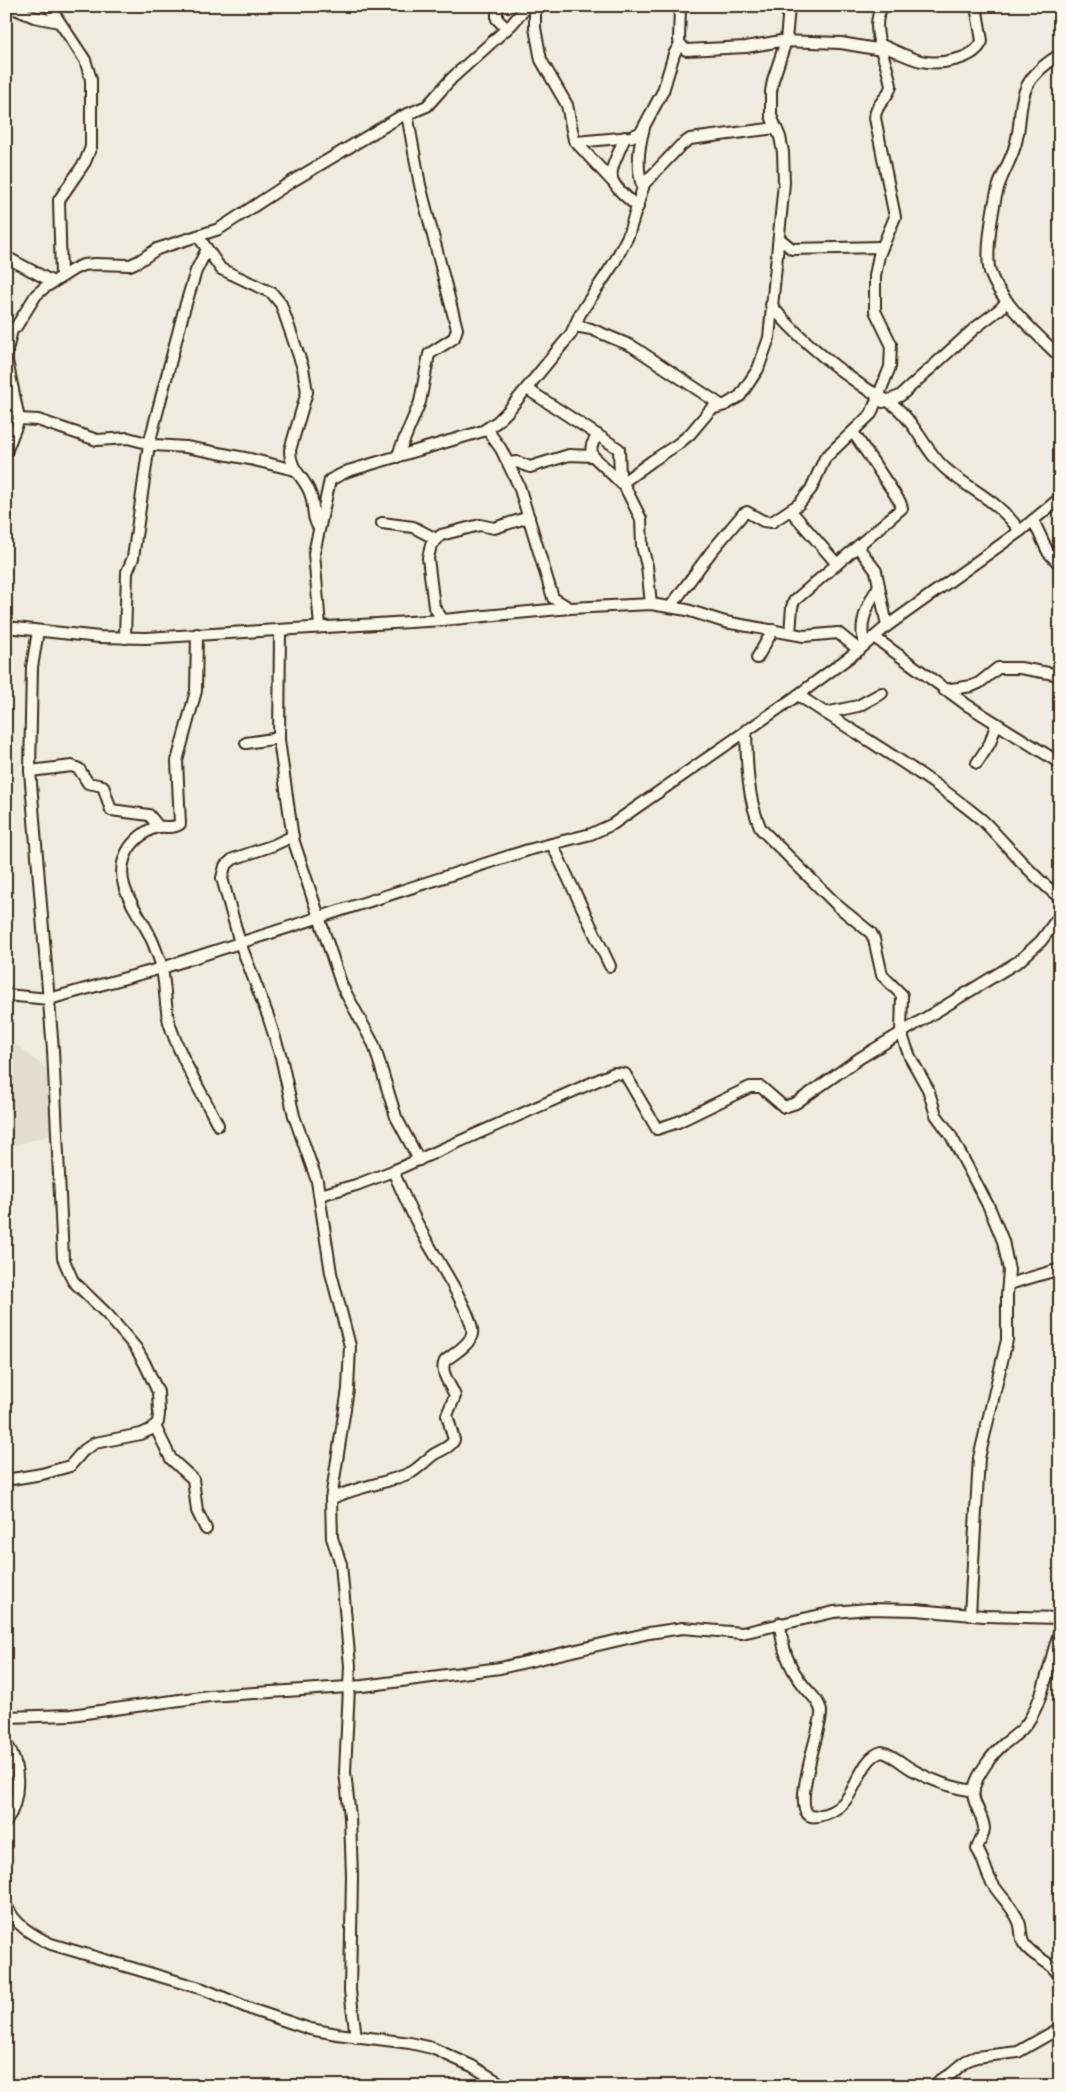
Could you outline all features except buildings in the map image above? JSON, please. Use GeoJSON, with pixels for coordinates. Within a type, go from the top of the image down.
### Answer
{"type":"FeatureCollection","features":[{"type":"Feature","properties":{"kind":"street"},"geometry":{"type":"LineString","coordinates":[[8,6],[34,17],[59,22]]}},
{"type":"Feature","properties":{"kind":"street"},"geometry":{"type":"LineString","coordinates":[[49,6],[78,48],[89,68],[92,140],[85,162],[59,200],[57,279]]}},
{"type":"Feature","properties":{"kind":"street"},"geometry":{"type":"LineString","coordinates":[[496,6],[497,19],[506,29]]}},
{"type":"Feature","properties":{"kind":"street"},"geometry":{"type":"LineString","coordinates":[[6,452],[18,419],[7,361],[9,330],[16,327],[36,295],[57,279],[83,265],[130,265],[157,249],[219,229],[291,182],[407,114],[430,104],[452,78],[506,29],[526,6]]}},
{"type":"Feature","properties":{"kind":"street"},"geometry":{"type":"LineString","coordinates":[[535,6],[535,28],[541,60],[569,109],[576,142],[612,181],[617,190],[638,207]]}},
{"type":"Feature","properties":{"kind":"street"},"geometry":{"type":"LineString","coordinates":[[576,142],[637,135],[644,127],[663,91],[674,54],[680,44],[680,6]]}},
{"type":"Feature","properties":{"kind":"street"},"geometry":{"type":"LineString","coordinates":[[622,485],[690,434],[711,409],[732,402],[740,396],[748,387],[758,369],[769,338],[784,183],[783,152],[780,137],[771,116],[771,92],[786,41],[789,6]]}},
{"type":"Feature","properties":{"kind":"street"},"geometry":{"type":"LineString","coordinates":[[671,606],[696,571],[743,514],[748,512],[769,522],[791,511],[807,496],[825,458],[871,414],[881,401],[890,367],[891,352],[890,339],[876,311],[875,276],[881,247],[895,217],[876,118],[878,106],[890,92],[891,86],[876,27],[883,6]]}},
{"type":"Feature","properties":{"kind":"street"},"geometry":{"type":"LineString","coordinates":[[680,44],[686,50],[691,51],[746,47],[786,41],[841,43],[881,47],[919,61],[929,62],[968,55],[976,51],[982,41],[976,6]]}},
{"type":"Feature","properties":{"kind":"street"},"geometry":{"type":"LineString","coordinates":[[1060,55],[1052,59],[1027,84],[1022,102],[1015,149],[999,187],[988,264],[994,281],[1007,301],[1060,357]]}},
{"type":"Feature","properties":{"kind":"street"},"geometry":{"type":"LineString","coordinates":[[397,457],[419,408],[429,354],[454,338],[457,329],[420,185],[407,114]]}},
{"type":"Feature","properties":{"kind":"street"},"geometry":{"type":"LineString","coordinates":[[643,188],[640,149],[644,127]]}},
{"type":"Feature","properties":{"kind":"street"},"geometry":{"type":"LineString","coordinates":[[320,627],[314,553],[329,484],[333,477],[489,428],[508,411],[566,340],[575,326],[580,314],[614,263],[628,236],[643,188],[650,177],[680,146],[690,139],[776,128]]}},
{"type":"Feature","properties":{"kind":"street"},"geometry":{"type":"LineString","coordinates":[[612,181],[613,165],[624,137]]}},
{"type":"Feature","properties":{"kind":"street"},"geometry":{"type":"LineString","coordinates":[[198,236],[225,272],[272,293],[281,304],[304,368],[306,380],[306,400],[290,450],[291,464],[311,496],[314,520],[318,528]]}},
{"type":"Feature","properties":{"kind":"street"},"geometry":{"type":"LineString","coordinates":[[780,239],[792,249],[881,247]]}},
{"type":"Feature","properties":{"kind":"street"},"geometry":{"type":"LineString","coordinates":[[125,638],[126,572],[133,558],[149,444],[184,310],[196,271],[208,249]]}},
{"type":"Feature","properties":{"kind":"street"},"geometry":{"type":"LineString","coordinates":[[6,257],[57,279]]}},
{"type":"Feature","properties":{"kind":"street"},"geometry":{"type":"LineString","coordinates":[[881,401],[900,396],[1007,301]]}},
{"type":"Feature","properties":{"kind":"street"},"geometry":{"type":"LineString","coordinates":[[772,305],[794,332],[812,348],[881,401],[902,413],[943,467],[995,503],[1009,516],[1020,531]]}},
{"type":"Feature","properties":{"kind":"street"},"geometry":{"type":"LineString","coordinates":[[575,326],[591,330],[632,346],[721,405]]}},
{"type":"Feature","properties":{"kind":"street"},"geometry":{"type":"LineString","coordinates":[[526,389],[619,449],[619,472],[622,485]]}},
{"type":"Feature","properties":{"kind":"street"},"geometry":{"type":"LineString","coordinates":[[18,419],[38,420],[97,440],[128,438],[149,444],[250,459],[268,465],[295,470]]}},
{"type":"Feature","properties":{"kind":"street"},"geometry":{"type":"LineString","coordinates":[[489,428],[493,440],[501,449],[519,486],[530,517],[553,598],[570,608]]}},
{"type":"Feature","properties":{"kind":"street"},"geometry":{"type":"LineString","coordinates":[[790,633],[794,601],[898,513],[902,506],[852,432]]}},
{"type":"Feature","properties":{"kind":"street"},"geometry":{"type":"LineString","coordinates":[[598,435],[591,446],[593,456],[622,485],[639,511],[642,546],[647,566],[651,604]]}},
{"type":"Feature","properties":{"kind":"street"},"geometry":{"type":"LineString","coordinates":[[508,463],[519,463],[530,468],[568,456],[593,456]]}},
{"type":"Feature","properties":{"kind":"street"},"geometry":{"type":"LineString","coordinates":[[6,995],[49,999],[162,968],[552,844],[590,834],[612,824],[798,695],[887,626],[1020,531],[1060,498]]}},
{"type":"Feature","properties":{"kind":"street"},"geometry":{"type":"LineString","coordinates":[[791,511],[837,564]]}},
{"type":"Feature","properties":{"kind":"street"},"geometry":{"type":"LineString","coordinates":[[442,620],[434,607],[428,558],[429,550],[436,539],[441,535],[475,526],[480,525],[494,528],[530,517]]}},
{"type":"Feature","properties":{"kind":"street"},"geometry":{"type":"LineString","coordinates":[[1033,520],[1048,552],[1060,565]]}},
{"type":"Feature","properties":{"kind":"street"},"geometry":{"type":"LineString","coordinates":[[382,524],[413,527],[436,539]]}},
{"type":"Feature","properties":{"kind":"street"},"geometry":{"type":"LineString","coordinates":[[858,547],[876,571],[887,626]]}},
{"type":"Feature","properties":{"kind":"street"},"geometry":{"type":"LineString","coordinates":[[862,647],[862,633],[867,606],[879,586]]}},
{"type":"Feature","properties":{"kind":"street"},"geometry":{"type":"LineString","coordinates":[[545,610],[553,598]]}},
{"type":"Feature","properties":{"kind":"street"},"geometry":{"type":"LineString","coordinates":[[6,627],[125,638],[442,620],[570,608],[651,604],[671,606],[725,622],[804,636],[838,633],[862,647]]}},
{"type":"Feature","properties":{"kind":"street"},"geometry":{"type":"LineString","coordinates":[[423,621],[434,607]]}},
{"type":"Feature","properties":{"kind":"street"},"geometry":{"type":"LineString","coordinates":[[280,630],[278,738],[293,836],[342,986],[374,1044],[396,1117],[420,1160]]}},
{"type":"Feature","properties":{"kind":"street"},"geometry":{"type":"LineString","coordinates":[[758,658],[773,630]]}},
{"type":"Feature","properties":{"kind":"street"},"geometry":{"type":"LineString","coordinates":[[6,1480],[62,1469],[74,1463],[83,1451],[95,1443],[141,1434],[155,1426],[160,1414],[158,1392],[146,1364],[136,1348],[107,1314],[73,1281],[63,1258],[57,1115],[30,771],[32,675],[34,645],[38,631]]}},
{"type":"Feature","properties":{"kind":"street"},"geometry":{"type":"LineString","coordinates":[[198,634],[196,691],[177,761],[180,824],[173,828],[159,827],[145,833],[128,850],[124,861],[122,881],[126,894],[151,938],[162,968],[169,1022],[182,1056],[218,1125]]}},
{"type":"Feature","properties":{"kind":"street"},"geometry":{"type":"LineString","coordinates":[[874,637],[944,690],[996,725],[1060,763]]}},
{"type":"Feature","properties":{"kind":"street"},"geometry":{"type":"LineString","coordinates":[[944,690],[972,686],[979,683],[995,670],[1005,668],[1060,675]]}},
{"type":"Feature","properties":{"kind":"street"},"geometry":{"type":"LineString","coordinates":[[825,713],[858,706],[882,693]]}},
{"type":"Feature","properties":{"kind":"street"},"geometry":{"type":"LineString","coordinates":[[798,695],[908,765],[977,816],[1038,879],[1060,898]]}},
{"type":"Feature","properties":{"kind":"street"},"geometry":{"type":"LineString","coordinates":[[977,763],[990,743],[996,725]]}},
{"type":"Feature","properties":{"kind":"street"},"geometry":{"type":"LineString","coordinates":[[746,730],[751,797],[760,829],[838,907],[871,933],[882,975],[902,995],[901,1033],[910,1057],[928,1089],[936,1115],[960,1152],[997,1226],[1008,1257],[1009,1284],[1006,1295],[1008,1340],[979,1458],[970,1615]]}},
{"type":"Feature","properties":{"kind":"street"},"geometry":{"type":"LineString","coordinates":[[246,743],[278,738]]}},
{"type":"Feature","properties":{"kind":"street"},"geometry":{"type":"LineString","coordinates":[[30,771],[75,767],[82,772],[88,783],[103,786],[111,810],[146,814],[152,817],[159,827]]}},
{"type":"Feature","properties":{"kind":"street"},"geometry":{"type":"LineString","coordinates":[[293,836],[268,848],[233,859],[225,866],[222,878],[240,943],[268,1016],[281,1057],[294,1116],[314,1168],[334,1284],[348,1336],[350,1360],[348,1390],[331,1499],[332,1538],[341,1564],[350,1666],[345,1772],[350,1816],[352,1876],[350,1991],[356,2037]]}},
{"type":"Feature","properties":{"kind":"street"},"geometry":{"type":"LineString","coordinates":[[552,844],[610,966]]}},
{"type":"Feature","properties":{"kind":"street"},"geometry":{"type":"LineString","coordinates":[[320,1195],[356,1185],[420,1160],[449,1145],[614,1073],[625,1074],[657,1129],[678,1122],[750,1087],[761,1087],[784,1107],[796,1103],[860,1058],[1018,961],[1041,941],[1060,915]]}},
{"type":"Feature","properties":{"kind":"street"},"geometry":{"type":"LineString","coordinates":[[331,1499],[353,1489],[410,1472],[420,1467],[433,1454],[454,1440],[447,1415],[455,1396],[443,1364],[471,1338],[472,1329],[461,1303],[425,1238],[393,1171]]}},
{"type":"Feature","properties":{"kind":"street"},"geometry":{"type":"LineString","coordinates":[[1009,1284],[1060,1269]]}},
{"type":"Feature","properties":{"kind":"street"},"geometry":{"type":"LineString","coordinates":[[155,1426],[171,1459],[193,1479],[197,1511],[206,1529]]}},
{"type":"Feature","properties":{"kind":"street"},"geometry":{"type":"LineString","coordinates":[[6,1717],[86,1714],[209,1696],[350,1686],[500,1668],[615,1640],[674,1630],[700,1628],[742,1633],[834,1612],[868,1609],[916,1610],[970,1615],[1060,1618]]}},
{"type":"Feature","properties":{"kind":"street"},"geometry":{"type":"LineString","coordinates":[[780,1623],[784,1651],[788,1662],[804,1688],[816,1699],[821,1710],[822,1719],[810,1758],[804,1795],[805,1812],[809,1816],[820,1816],[839,1808],[851,1794],[858,1777],[874,1756],[882,1752],[894,1757],[924,1776],[952,1786],[974,1791]]}},
{"type":"Feature","properties":{"kind":"street"},"geometry":{"type":"LineString","coordinates":[[1060,1630],[1042,1693],[1031,1717],[1018,1734],[1000,1748],[982,1772],[974,1791],[974,1801],[984,1826],[984,1834],[977,1849],[984,1861],[991,1881],[1010,1906],[1019,1922],[1022,1940],[1025,1945],[1033,1954],[1052,1965],[1060,1978]]}},
{"type":"Feature","properties":{"kind":"street"},"geometry":{"type":"LineString","coordinates":[[6,1743],[15,1763],[17,1788],[15,1804],[6,1822]]}},
{"type":"Feature","properties":{"kind":"street"},"geometry":{"type":"LineString","coordinates":[[6,1905],[21,1926],[51,1944],[203,1989],[253,2010],[310,2029],[356,2037],[410,2043],[432,2048],[472,2066],[505,2086]]}},
{"type":"Feature","properties":{"kind":"street"},"geometry":{"type":"LineString","coordinates":[[934,2086],[966,2062],[976,2057],[1018,2052],[1060,2028]]}},
{"type":"Feature","properties":{"kind":"shaded area"},"geometry":{"type":"Polygon","coordinates":[[[6,1042],[18,1046],[54,1075],[52,1134],[6,1148],[6,1042]]]}}]}
